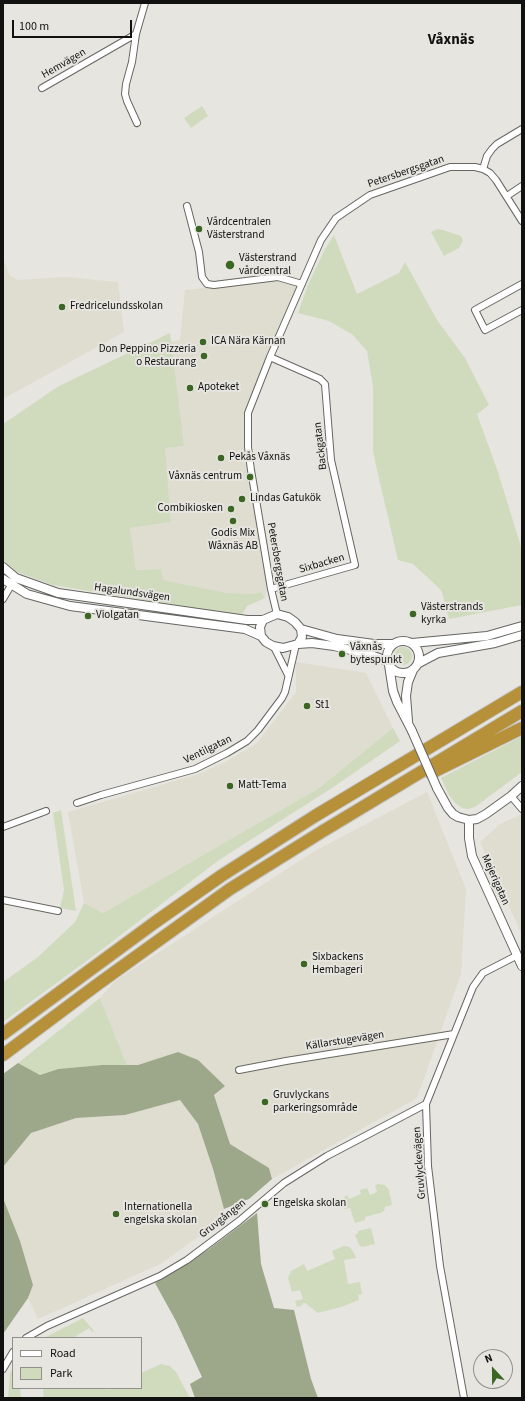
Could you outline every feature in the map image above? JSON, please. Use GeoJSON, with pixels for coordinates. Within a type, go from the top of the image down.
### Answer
{"type":"FeatureCollection","features":[{"type":"Feature","properties":{"kind":"highway"},"geometry":{"type":"LineString","coordinates":[[3,1034],[154,923],[221,876],[322,812],[522,692]]}},
{"type":"Feature","properties":{"kind":"highway"},"geometry":{"type":"LineString","coordinates":[[3,1055],[98,984],[230,889],[390,790],[522,711]]}},
{"type":"Feature","properties":{"kind":"highway"},"geometry":{"type":"LineString","coordinates":[[390,790],[440,769],[522,728]]}},
{"type":"Feature","properties":{"kind":"street"},"geometry":{"type":"LineString","coordinates":[[138,123],[125,94],[136,34],[145,3]]}},
{"type":"Feature","properties":{"kind":"street","name":"Hemvägen"},"geometry":{"type":"LineString","coordinates":[[42,88],[136,34]]}},
{"type":"Feature","properties":{"kind":"street"},"geometry":{"type":"LineString","coordinates":[[522,130],[497,144],[487,156],[483,169],[490,173],[496,180],[522,220]]}},
{"type":"Feature","properties":{"kind":"street","name":"Petersbergsgatan"},"geometry":{"type":"LineString","coordinates":[[277,614],[271,589],[248,447],[248,413],[270,357],[321,240],[336,218],[370,195],[450,167],[483,169]]}},
{"type":"Feature","properties":{"kind":"street"},"geometry":{"type":"LineString","coordinates":[[507,196],[522,186]]}},
{"type":"Feature","properties":{"kind":"street"},"geometry":{"type":"LineString","coordinates":[[187,206],[198,246],[202,278],[207,284],[214,285],[278,277],[302,284]]}},
{"type":"Feature","properties":{"kind":"street"},"geometry":{"type":"LineString","coordinates":[[522,284],[475,310],[485,330],[522,310]]}},
{"type":"Feature","properties":{"kind":"street","name":"Backgatan"},"geometry":{"type":"LineString","coordinates":[[270,357],[320,379],[325,384],[331,460],[355,564]]}},
{"type":"Feature","properties":{"kind":"street","name":"Sixbacken"},"geometry":{"type":"LineString","coordinates":[[271,589],[355,564]]}},
{"type":"Feature","properties":{"kind":"street","name":"Hagalundsvägen"},"geometry":{"type":"LineString","coordinates":[[3,567],[16,578],[58,593],[247,620],[263,620]]}},
{"type":"Feature","properties":{"kind":"street"},"geometry":{"type":"LineString","coordinates":[[3,599],[16,578]]}},
{"type":"Feature","properties":{"kind":"street","name":"Hagalundsvägen"},"geometry":{"type":"LineString","coordinates":[[3,580],[27,594],[70,606],[245,629],[261,636]]}},
{"type":"Feature","properties":{"kind":"street"},"geometry":{"type":"LineString","coordinates":[[297,644],[302,637],[301,629],[288,617],[277,614],[263,620],[260,627],[261,636],[266,642],[274,646],[284,648],[297,644],[312,643],[334,646],[371,655],[388,663],[392,669],[399,673],[409,673],[413,670]]}},
{"type":"Feature","properties":{"kind":"street"},"geometry":{"type":"LineString","coordinates":[[301,629],[337,639],[374,644],[393,644],[402,640],[412,643],[487,636],[522,626]]}},
{"type":"Feature","properties":{"kind":"street"},"geometry":{"type":"LineString","coordinates":[[409,724],[406,696],[408,682],[413,670],[419,663],[438,653],[495,643],[522,635]]}},
{"type":"Feature","properties":{"kind":"street"},"geometry":{"type":"LineString","coordinates":[[412,643],[420,654],[419,663]]}},
{"type":"Feature","properties":{"kind":"street","name":"Ventilgatan"},"geometry":{"type":"LineString","coordinates":[[77,803],[195,769],[239,746],[253,736],[275,709],[285,692],[288,675],[297,644]]}},
{"type":"Feature","properties":{"kind":"street"},"geometry":{"type":"LineString","coordinates":[[393,644],[388,652],[388,663],[393,691],[400,710],[409,724],[438,788],[452,814],[469,820],[477,819],[511,796],[522,786]]}},
{"type":"Feature","properties":{"kind":"street"},"geometry":{"type":"LineString","coordinates":[[274,646],[288,675]]}},
{"type":"Feature","properties":{"kind":"street"},"geometry":{"type":"LineString","coordinates":[[511,796],[522,809]]}},
{"type":"Feature","properties":{"kind":"street"},"geometry":{"type":"LineString","coordinates":[[3,827],[46,811]]}},
{"type":"Feature","properties":{"kind":"street","name":"Mejerigatan"},"geometry":{"type":"LineString","coordinates":[[469,820],[469,838],[472,856],[516,956],[522,966]]}},
{"type":"Feature","properties":{"kind":"street"},"geometry":{"type":"LineString","coordinates":[[3,900],[58,911]]}},
{"type":"Feature","properties":{"kind":"street","name":"Gruvlyckevägen"},"geometry":{"type":"LineString","coordinates":[[464,1398],[440,1266],[428,1166],[426,1104],[473,987],[483,973],[516,956]]}},
{"type":"Feature","properties":{"kind":"street","name":"Källarstugevägen"},"geometry":{"type":"LineString","coordinates":[[239,1070],[454,1034]]}},
{"type":"Feature","properties":{"kind":"street","name":"Gruvgången"},"geometry":{"type":"LineString","coordinates":[[28,1337],[47,1326],[160,1276],[187,1260],[292,1178],[327,1156],[426,1104]]}},
{"type":"Feature","properties":{"kind":"street"},"geometry":{"type":"LineString","coordinates":[[3,1369],[12,1354]]}},
{"type":"Feature","properties":{"kind":"shaded area","name":"Fredricelundsskolan"},"geometry":{"type":"Polygon","coordinates":[[[3,258],[10,276],[18,280],[66,277],[118,282],[124,332],[3,399],[3,258]]]}},
{"type":"Feature","properties":{"kind":"shaded area","name":"Våxnäs centrum"},"geometry":{"type":"Polygon","coordinates":[[[277,280],[297,287],[244,413],[244,444],[267,587],[265,598],[261,592],[251,594],[227,593],[163,580],[161,569],[136,570],[130,528],[171,522],[165,448],[184,446],[170,342],[180,340],[185,290],[277,280]]]}},
{"type":"Feature","properties":{"kind":"shaded area"},"geometry":{"type":"Polygon","coordinates":[[[296,662],[366,673],[393,728],[319,788],[103,913],[84,903],[68,812],[199,774],[225,762],[257,743],[296,692],[296,662]]]}},
{"type":"Feature","properties":{"kind":"shaded area"},"geometry":{"type":"Polygon","coordinates":[[[427,792],[466,889],[461,974],[417,1098],[272,1179],[269,1168],[230,1144],[214,1095],[225,1085],[178,1052],[138,1065],[127,1065],[100,998],[115,981],[313,852],[427,792]]]}},
{"type":"Feature","properties":{"kind":"shaded area"},"geometry":{"type":"Polygon","coordinates":[[[522,814],[522,935],[480,842],[500,824],[522,814]]]}},
{"type":"Feature","properties":{"kind":"shaded area","name":"Internationella engelska skolan"},"geometry":{"type":"Polygon","coordinates":[[[180,1100],[198,1124],[224,1209],[222,1220],[160,1264],[38,1319],[28,1298],[33,1285],[20,1241],[3,1198],[3,1167],[31,1133],[76,1118],[125,1115],[180,1100]]]}},
{"type":"Feature","properties":{"kind":"green space"},"geometry":{"type":"Polygon","coordinates":[[[202,106],[208,116],[191,128],[184,118],[202,106]]]}},
{"type":"Feature","properties":{"kind":"green space"},"geometry":{"type":"Polygon","coordinates":[[[437,229],[461,236],[463,241],[459,248],[444,256],[431,232],[437,229]]]}},
{"type":"Feature","properties":{"kind":"green space"},"geometry":{"type":"Polygon","coordinates":[[[334,235],[357,294],[399,273],[405,262],[437,320],[465,358],[489,405],[477,414],[498,472],[522,550],[522,605],[449,619],[442,592],[438,587],[413,564],[398,560],[373,451],[373,387],[367,351],[353,335],[329,321],[298,313],[308,285],[325,249],[334,235]]]}},
{"type":"Feature","properties":{"kind":"green space"},"geometry":{"type":"Polygon","coordinates":[[[170,333],[184,446],[165,448],[171,522],[130,528],[136,570],[161,569],[163,580],[227,593],[251,594],[261,592],[265,598],[247,606],[242,615],[53,585],[17,572],[3,560],[3,424],[59,386],[170,333]]]}},
{"type":"Feature","properties":{"kind":"green space"},"geometry":{"type":"Polygon","coordinates":[[[403,647],[409,650],[412,656],[409,662],[403,665],[397,662],[394,656],[397,650],[403,647]]]}},
{"type":"Feature","properties":{"kind":"green space"},"geometry":{"type":"Polygon","coordinates":[[[393,728],[400,741],[332,788],[219,860],[92,957],[3,1022],[3,982],[38,957],[75,922],[84,903],[103,913],[319,788],[393,728]]]}},
{"type":"Feature","properties":{"kind":"green space"},"geometry":{"type":"Polygon","coordinates":[[[522,736],[522,772],[475,807],[468,809],[462,808],[455,803],[449,795],[441,778],[522,736]]]}},
{"type":"Feature","properties":{"kind":"green space"},"geometry":{"type":"Polygon","coordinates":[[[61,810],[76,911],[60,908],[64,890],[53,813],[61,810]]]}},
{"type":"Feature","properties":{"kind":"green space"},"geometry":{"type":"Polygon","coordinates":[[[100,998],[127,1065],[102,1065],[58,1069],[40,1075],[18,1063],[100,998]]]}},
{"type":"Feature","properties":{"kind":"green space"},"geometry":{"type":"Polygon","coordinates":[[[178,1052],[198,1060],[225,1086],[214,1095],[230,1144],[269,1168],[272,1179],[249,1199],[224,1209],[198,1124],[180,1100],[125,1115],[76,1118],[31,1133],[3,1167],[3,1074],[18,1063],[40,1075],[58,1069],[102,1065],[138,1065],[178,1052]]]}},
{"type":"Feature","properties":{"kind":"green space"},"geometry":{"type":"Polygon","coordinates":[[[375,1185],[385,1185],[389,1190],[392,1205],[385,1207],[384,1211],[380,1213],[365,1217],[365,1220],[355,1223],[350,1208],[344,1209],[342,1203],[343,1198],[347,1195],[349,1199],[361,1194],[360,1190],[367,1188],[370,1195],[377,1192],[375,1185]]]}},
{"type":"Feature","properties":{"kind":"green space"},"geometry":{"type":"Polygon","coordinates":[[[3,1198],[20,1241],[33,1285],[28,1298],[3,1334],[3,1198]]]}},
{"type":"Feature","properties":{"kind":"green space"},"geometry":{"type":"Polygon","coordinates":[[[257,1213],[261,1264],[274,1308],[294,1310],[311,1379],[318,1398],[195,1398],[190,1384],[202,1377],[176,1321],[155,1283],[209,1249],[257,1213]]]}},
{"type":"Feature","properties":{"kind":"green space"},"geometry":{"type":"Polygon","coordinates":[[[371,1228],[375,1244],[362,1247],[359,1245],[355,1235],[358,1231],[371,1228]]]}},
{"type":"Feature","properties":{"kind":"green space"},"geometry":{"type":"Polygon","coordinates":[[[344,1246],[350,1247],[356,1258],[344,1260],[348,1284],[360,1282],[362,1294],[358,1295],[359,1300],[341,1307],[318,1313],[305,1303],[297,1307],[295,1301],[303,1299],[300,1290],[292,1292],[288,1278],[291,1271],[304,1264],[307,1271],[335,1259],[332,1251],[344,1246]]]}},
{"type":"Feature","properties":{"kind":"green space"},"geometry":{"type":"Polygon","coordinates":[[[83,1318],[94,1331],[92,1332],[89,1328],[75,1337],[46,1337],[83,1318]]]}},
{"type":"Feature","properties":{"kind":"green space"},"geometry":{"type":"Polygon","coordinates":[[[161,1364],[170,1366],[176,1372],[190,1398],[44,1398],[44,1389],[142,1389],[142,1373],[161,1364]]]}},
{"type":"Feature","properties":{"kind":"green space"},"geometry":{"type":"Polygon","coordinates":[[[12,1370],[12,1389],[20,1389],[21,1398],[8,1398],[10,1373],[12,1370]]]}},
{"type":"Feature","properties":{"kind":"place","name":"Vårdcentralen Västerstrand"},"geometry":{"type":"Point","coordinates":[199,229]}},
{"type":"Feature","properties":{"kind":"place","name":"Västerstrand vårdcentral"},"geometry":{"type":"Point","coordinates":[230,265]}},
{"type":"Feature","properties":{"kind":"place","name":"Fredricelundsskolan"},"geometry":{"type":"Point","coordinates":[62,307]}},
{"type":"Feature","properties":{"kind":"place","name":"ICA Nära Kärnan"},"geometry":{"type":"Point","coordinates":[203,342]}},
{"type":"Feature","properties":{"kind":"place","name":"Don Peppino Pizzeria o Restaurang"},"geometry":{"type":"Point","coordinates":[204,356]}},
{"type":"Feature","properties":{"kind":"place","name":"Apoteket"},"geometry":{"type":"Point","coordinates":[190,388]}},
{"type":"Feature","properties":{"kind":"place","name":"Pekås Våxnäs"},"geometry":{"type":"Point","coordinates":[221,458]}},
{"type":"Feature","properties":{"kind":"place","name":"Våxnäs centrum"},"geometry":{"type":"Point","coordinates":[250,477]}},
{"type":"Feature","properties":{"kind":"place","name":"Lindas Gatukök"},"geometry":{"type":"Point","coordinates":[242,499]}},
{"type":"Feature","properties":{"kind":"place","name":"Combikiosken"},"geometry":{"type":"Point","coordinates":[231,509]}},
{"type":"Feature","properties":{"kind":"place","name":"Godis Mix Wåxnäs AB"},"geometry":{"type":"Point","coordinates":[233,521]}},
{"type":"Feature","properties":{"kind":"place","name":"Västerstrands kyrka"},"geometry":{"type":"Point","coordinates":[413,614]}},
{"type":"Feature","properties":{"kind":"place","name":"Violgatan"},"geometry":{"type":"Point","coordinates":[88,616]}},
{"type":"Feature","properties":{"kind":"place","name":"Våxnås bytespunkt"},"geometry":{"type":"Point","coordinates":[342,654]}},
{"type":"Feature","properties":{"kind":"place","name":"St1"},"geometry":{"type":"Point","coordinates":[307,706]}},
{"type":"Feature","properties":{"kind":"place","name":"Matt-Tema"},"geometry":{"type":"Point","coordinates":[230,786]}},
{"type":"Feature","properties":{"kind":"place","name":"Sixbackens Hembageri"},"geometry":{"type":"Point","coordinates":[304,964]}},
{"type":"Feature","properties":{"kind":"place","name":"Gruvlyckans parkeringsområde"},"geometry":{"type":"Point","coordinates":[265,1102]}},
{"type":"Feature","properties":{"kind":"place","name":"Engelska skolan"},"geometry":{"type":"Point","coordinates":[265,1204]}},
{"type":"Feature","properties":{"kind":"place","name":"Internationella engelska skolan"},"geometry":{"type":"Point","coordinates":[116,1214]}},
{"type":"Feature","properties":{"kind":"district","name":"Våxnäs"},"geometry":{"type":"Point","coordinates":[451,41]}}]}
